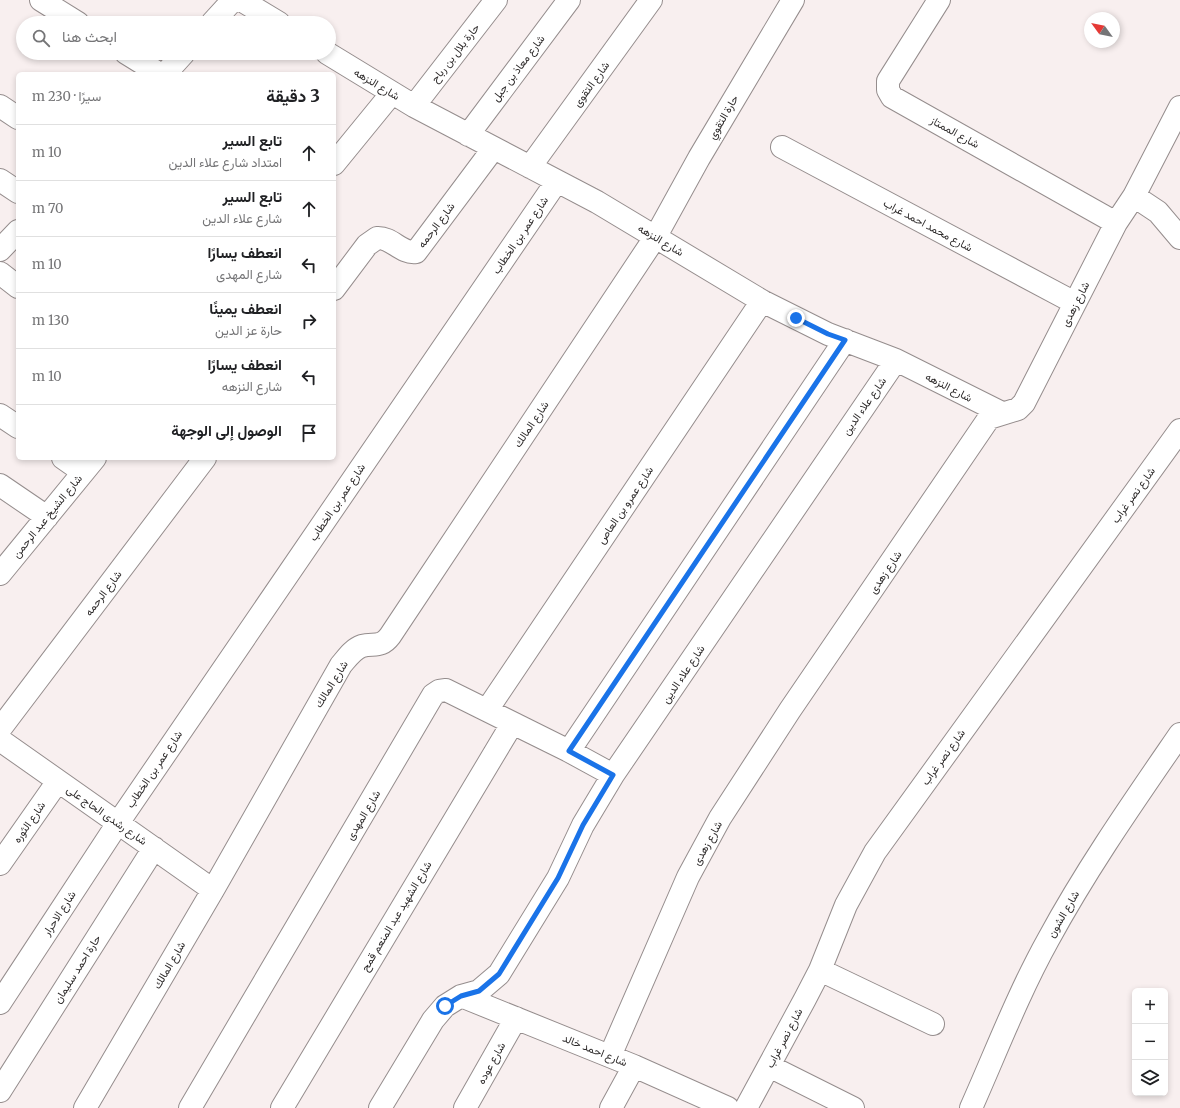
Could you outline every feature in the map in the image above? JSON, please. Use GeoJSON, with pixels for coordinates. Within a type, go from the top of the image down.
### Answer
{"type":"FeatureCollection","features":[{"type":"Feature","properties":{"kind":"street"},"geometry":{"type":"LineString","coordinates":[[40,0],[66,16]]}},
{"type":"Feature","properties":{"kind":"street","name":"حارة بلال بن رباح"},"geometry":{"type":"LineString","coordinates":[[414,106],[496,0]]}},
{"type":"Feature","properties":{"kind":"street","name":"شارع معاذ بن جبل"},"geometry":{"type":"LineString","coordinates":[[468,135],[569,0]]}},
{"type":"Feature","properties":{"kind":"street","name":"شارع التقوى"},"geometry":{"type":"LineString","coordinates":[[530,167],[651,0]]}},
{"type":"Feature","properties":{"kind":"street","name":"حارة التقوي"},"geometry":{"type":"LineString","coordinates":[[656,236],[702,152],[793,0]]}},
{"type":"Feature","properties":{"kind":"street","name":"شارع الممتاز"},"geometry":{"type":"LineString","coordinates":[[938,0],[888,81],[888,90],[892,97],[1116,222]]}},
{"type":"Feature","properties":{"kind":"street"},"geometry":{"type":"LineString","coordinates":[[218,16],[231,1],[264,16]]}},
{"type":"Feature","properties":{"kind":"street","name":"شارع النزهه"},"geometry":{"type":"LineString","coordinates":[[336,59],[414,106],[493,149],[557,181],[656,236],[762,301],[812,327],[896,360],[1002,413]]}},
{"type":"Feature","properties":{"kind":"street"},"geometry":{"type":"LineString","coordinates":[[137,60],[157,72]]}},
{"type":"Feature","properties":{"kind":"street"},"geometry":{"type":"LineString","coordinates":[[167,72],[178,60]]}},
{"type":"Feature","properties":{"kind":"street"},"geometry":{"type":"LineString","coordinates":[[336,162],[392,93]]}},
{"type":"Feature","properties":{"kind":"street"},"geometry":{"type":"LineString","coordinates":[[0,106],[16,117]]}},
{"type":"Feature","properties":{"kind":"street","name":"شارع زهدى"},"geometry":{"type":"LineString","coordinates":[[610,1056],[688,877],[720,818],[790,710],[989,418],[1018,409],[1024,403],[1116,222],[1134,196],[1180,107]]}},
{"type":"Feature","properties":{"kind":"street","name":"شارع محمد احمد غراب"},"geometry":{"type":"LineString","coordinates":[[782,147],[1075,303]]}},
{"type":"Feature","properties":{"kind":"street","name":"شارع الرحمه"},"geometry":{"type":"LineString","coordinates":[[336,286],[367,245],[376,238],[388,240],[405,251],[416,252],[493,149]]}},
{"type":"Feature","properties":{"kind":"street"},"geometry":{"type":"LineString","coordinates":[[0,180],[16,191]]}},
{"type":"Feature","properties":{"kind":"street","name":"شارع عمر بن الخطاب"},"geometry":{"type":"LineString","coordinates":[[118,822],[557,181]]}},
{"type":"Feature","properties":{"kind":"street"},"geometry":{"type":"LineString","coordinates":[[1134,196],[1158,212],[1180,238]]}},
{"type":"Feature","properties":{"kind":"street"},"geometry":{"type":"LineString","coordinates":[[0,250],[16,233]]}},
{"type":"Feature","properties":{"kind":"street","name":"شارع المالك"},"geometry":{"type":"LineString","coordinates":[[85,1108],[214,890],[341,665],[352,652],[362,646],[380,645],[390,636],[656,236]]}},
{"type":"Feature","properties":{"kind":"street"},"geometry":{"type":"LineString","coordinates":[[0,273],[16,285]]}},
{"type":"Feature","properties":{"kind":"street","name":"شارع عمرو بن العاص"},"geometry":{"type":"LineString","coordinates":[[488,710],[762,301]]}},
{"type":"Feature","properties":{"kind":"street"},"geometry":{"type":"LineString","coordinates":[[569,751],[845,340]]}},
{"type":"Feature","properties":{"kind":"street","name":"شارع علاء الدين"},"geometry":{"type":"LineString","coordinates":[[380,1108],[433,1020],[445,1006],[470,994],[499,974],[558,878],[583,825],[613,775],[643,733],[768,545],[896,360]]}},
{"type":"Feature","properties":{"kind":"street"},"geometry":{"type":"LineString","coordinates":[[0,415],[16,426]]}},
{"type":"Feature","properties":{"kind":"street","name":"شارع نصر غراب"},"geometry":{"type":"LineString","coordinates":[[746,1108],[820,970],[846,905],[875,852],[1180,430]]}},
{"type":"Feature","properties":{"kind":"street"},"geometry":{"type":"LineString","coordinates":[[70,460],[89,465]]}},
{"type":"Feature","properties":{"kind":"street","name":"شارع الرحمه"},"geometry":{"type":"LineString","coordinates":[[0,729],[204,460]]}},
{"type":"Feature","properties":{"kind":"street","name":"شارع الشيخ عبد الرحمن"},"geometry":{"type":"LineString","coordinates":[[0,574],[89,465]]}},
{"type":"Feature","properties":{"kind":"street"},"geometry":{"type":"LineString","coordinates":[[0,485],[47,517]]}},
{"type":"Feature","properties":{"kind":"street","name":"شارع المهدى"},"geometry":{"type":"LineString","coordinates":[[190,1108],[434,695],[439,691],[446,690],[488,710],[512,724],[569,751],[613,775]]}},
{"type":"Feature","properties":{"kind":"street","name":"شارع الشهيد عبد المنعم قمح"},"geometry":{"type":"LineString","coordinates":[[282,1108],[512,724]]}},
{"type":"Feature","properties":{"kind":"street","name":"شارع الشون"},"geometry":{"type":"LineString","coordinates":[[971,1108],[1024,987],[1048,940],[1106,843],[1180,734]]}},
{"type":"Feature","properties":{"kind":"street","name":"شارع رشدى الحاج على"},"geometry":{"type":"LineString","coordinates":[[0,740],[214,890]]}},
{"type":"Feature","properties":{"kind":"street","name":"شارع الثوره"},"geometry":{"type":"LineString","coordinates":[[0,864],[58,781]]}},
{"type":"Feature","properties":{"kind":"street","name":"شارع الاحرار"},"geometry":{"type":"LineString","coordinates":[[0,1003],[118,822]]}},
{"type":"Feature","properties":{"kind":"street","name":"حارة احمد سليمان"},"geometry":{"type":"LineString","coordinates":[[0,1091],[154,848]]}},
{"type":"Feature","properties":{"kind":"street"},"geometry":{"type":"LineString","coordinates":[[820,970],[933,1024]]}},
{"type":"Feature","properties":{"kind":"street","name":"شارع احمد خالد"},"geometry":{"type":"LineString","coordinates":[[470,994],[516,1018],[634,1066],[728,1108]]}},
{"type":"Feature","properties":{"kind":"street","name":"شارع عوده"},"geometry":{"type":"LineString","coordinates":[[465,1108],[516,1018]]}},
{"type":"Feature","properties":{"kind":"street"},"geometry":{"type":"LineString","coordinates":[[611,1108],[634,1066]]}},
{"type":"Feature","properties":{"kind":"street"},"geometry":{"type":"LineString","coordinates":[[769,1066],[853,1108]]}},
{"type":"Feature","properties":{"kind":"route"},"geometry":{"type":"LineString","coordinates":[[445,1006],[461,996],[479,991],[499,974],[558,878],[583,825],[613,775],[569,751],[845,340],[812,327],[796,318]]}}]}
